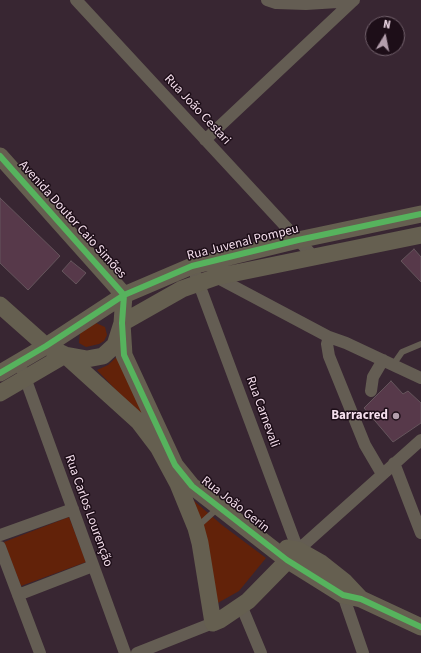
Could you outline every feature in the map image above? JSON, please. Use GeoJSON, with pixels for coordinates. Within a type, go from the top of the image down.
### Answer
{"type":"FeatureCollection","features":[{"type":"Feature","properties":{"kind":"street","name":"Rua João Cestari"},"geometry":{"type":"LineString","coordinates":[[76,0],[313,256]]}},
{"type":"Feature","properties":{"kind":"street"},"geometry":{"type":"LineString","coordinates":[[267,0],[276,3],[306,4],[353,0]]}},
{"type":"Feature","properties":{"kind":"street"},"geometry":{"type":"LineString","coordinates":[[205,140],[353,0]]}},
{"type":"Feature","properties":{"kind":"street","name":"Avenida Doutor Caio Simões"},"geometry":{"type":"LineString","coordinates":[[0,156],[124,295],[121,330]]}},
{"type":"Feature","properties":{"kind":"street","name":"Rua Juvenal Pompeu"},"geometry":{"type":"LineString","coordinates":[[0,392],[46,346],[124,295],[192,266],[298,240],[421,216]]}},
{"type":"Feature","properties":{"kind":"street","name":"Rua Juvenal Pompeu"},"geometry":{"type":"LineString","coordinates":[[0,373],[22,370],[65,355],[87,359],[103,356],[115,345],[121,330],[182,289],[200,283],[313,256],[421,234]]}},
{"type":"Feature","properties":{"kind":"street"},"geometry":{"type":"LineString","coordinates":[[209,262],[216,278],[329,337],[420,377]]}},
{"type":"Feature","properties":{"kind":"street","name":"Rua Carnevali"},"geometry":{"type":"LineString","coordinates":[[192,266],[200,283],[292,555]]}},
{"type":"Feature","properties":{"kind":"street"},"geometry":{"type":"LineString","coordinates":[[0,305],[46,346],[65,355],[139,422],[158,447],[178,484],[196,528],[200,543],[213,623]]}},
{"type":"Feature","properties":{"kind":"street"},"geometry":{"type":"LineString","coordinates":[[97,313],[111,319],[121,330]]}},
{"type":"Feature","properties":{"kind":"street","name":"Rua João Gerin"},"geometry":{"type":"LineString","coordinates":[[121,330],[124,356],[175,465],[192,486],[268,545],[292,555],[361,599],[421,627]]}},
{"type":"Feature","properties":{"kind":"street"},"geometry":{"type":"LineString","coordinates":[[329,337],[327,344],[329,356],[365,445],[382,474]]}},
{"type":"Feature","properties":{"kind":"street"},"geometry":{"type":"LineString","coordinates":[[371,391],[373,377],[388,362]]}},
{"type":"Feature","properties":{"kind":"street","name":"Rua Carlos Lourenção"},"geometry":{"type":"LineString","coordinates":[[22,370],[125,653]]}},
{"type":"Feature","properties":{"kind":"street"},"geometry":{"type":"LineString","coordinates":[[136,653],[161,649],[213,623],[248,601],[292,555],[421,440]]}},
{"type":"Feature","properties":{"kind":"street"},"geometry":{"type":"LineString","coordinates":[[394,463],[421,533]]}},
{"type":"Feature","properties":{"kind":"street"},"geometry":{"type":"LineString","coordinates":[[0,535],[72,509]]}},
{"type":"Feature","properties":{"kind":"street"},"geometry":{"type":"LineString","coordinates":[[0,548],[40,653]]}},
{"type":"Feature","properties":{"kind":"street"},"geometry":{"type":"LineString","coordinates":[[18,595],[93,566]]}},
{"type":"Feature","properties":{"kind":"street"},"geometry":{"type":"LineString","coordinates":[[344,588],[363,653]]}},
{"type":"Feature","properties":{"kind":"street"},"geometry":{"type":"LineString","coordinates":[[241,605],[261,653]]}},
{"type":"Feature","properties":{"kind":"lane"},"geometry":{"type":"LineString","coordinates":[[388,362],[402,352],[421,344]]}},
{"type":"Feature","properties":{"kind":"lane"},"geometry":{"type":"LineString","coordinates":[[196,528],[218,507]]}},
{"type":"Feature","properties":{"kind":"shaded area"},"geometry":{"type":"Polygon","coordinates":[[[96,323],[105,327],[107,335],[104,341],[99,344],[86,347],[79,343],[80,333],[96,323]]]}},
{"type":"Feature","properties":{"kind":"shaded area"},"geometry":{"type":"Polygon","coordinates":[[[121,353],[148,424],[97,370],[108,365],[121,353]]]}},
{"type":"Feature","properties":{"kind":"shaded area"},"geometry":{"type":"Polygon","coordinates":[[[193,500],[222,525],[266,558],[239,591],[216,604],[193,500]]]}},
{"type":"Feature","properties":{"kind":"shaded area"},"geometry":{"type":"Polygon","coordinates":[[[69,517],[86,562],[21,586],[4,542],[69,517]]]}},
{"type":"Feature","properties":{"kind":"building"},"geometry":{"type":"Polygon","coordinates":[[[0,198],[60,256],[28,290],[0,263],[0,198]]]}},
{"type":"Feature","properties":{"kind":"building"},"geometry":{"type":"Polygon","coordinates":[[[414,249],[421,257],[421,282],[401,261],[414,249]]]}},
{"type":"Feature","properties":{"kind":"building"},"geometry":{"type":"Polygon","coordinates":[[[71,261],[86,273],[76,284],[62,271],[71,261]]]}},
{"type":"Feature","properties":{"kind":"building","name":"Barracred"},"geometry":{"type":"Polygon","coordinates":[[[391,381],[403,394],[408,391],[421,403],[421,423],[393,442],[364,408],[391,381]]]}},
{"type":"Feature","properties":{"kind":"cycle path"},"geometry":{"type":"LineString","coordinates":[[0,156],[124,295],[122,323],[124,355],[175,465],[192,486],[287,560],[343,595],[361,599],[421,627]]}},
{"type":"Feature","properties":{"kind":"cycle path"},"geometry":{"type":"LineString","coordinates":[[0,373],[46,346],[124,295],[192,266],[298,240],[421,214]]}},
{"type":"Feature","properties":{"kind":"place","name":"Barracred"},"geometry":{"type":"Point","coordinates":[396,416]}}]}
